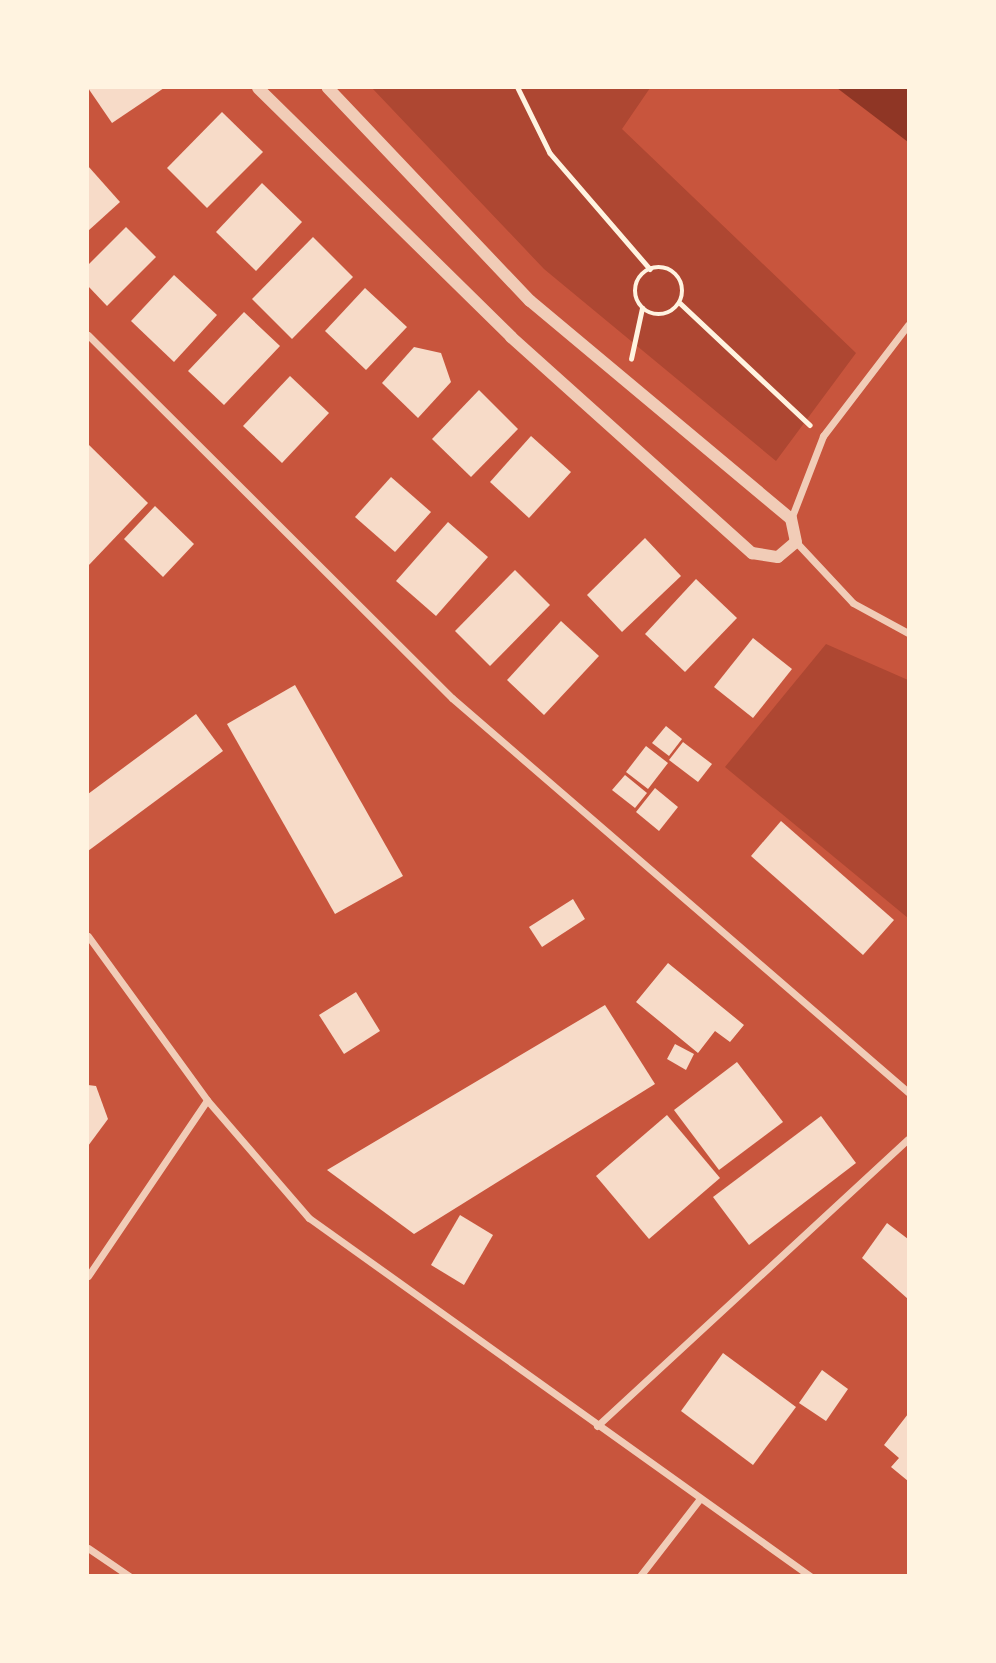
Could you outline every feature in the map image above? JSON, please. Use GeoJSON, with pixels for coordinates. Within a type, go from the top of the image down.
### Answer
{"type":"FeatureCollection","features":[{"type":"Feature","properties":{"kind":"street"},"geometry":{"type":"LineString","coordinates":[[258,88],[511,337],[752,553],[779,557],[796,542]]}},
{"type":"Feature","properties":{"kind":"street"},"geometry":{"type":"LineString","coordinates":[[328,88],[530,301],[791,519]]}},
{"type":"Feature","properties":{"kind":"street"},"geometry":{"type":"LineString","coordinates":[[908,325],[823,436],[791,519],[796,542],[853,603],[908,633]]}},
{"type":"Feature","properties":{"kind":"street"},"geometry":{"type":"LineString","coordinates":[[88,335],[452,698],[908,1092]]}},
{"type":"Feature","properties":{"kind":"street"},"geometry":{"type":"LineString","coordinates":[[88,936],[207,1100],[309,1218],[699,1500],[810,1576]]}},
{"type":"Feature","properties":{"kind":"street"},"geometry":{"type":"LineString","coordinates":[[88,1276],[207,1100]]}},
{"type":"Feature","properties":{"kind":"street"},"geometry":{"type":"LineString","coordinates":[[597,1426],[908,1139]]}},
{"type":"Feature","properties":{"kind":"street"},"geometry":{"type":"LineString","coordinates":[[640,1576],[699,1500]]}},
{"type":"Feature","properties":{"kind":"street"},"geometry":{"type":"LineString","coordinates":[[88,1548],[129,1576]]}},
{"type":"Feature","properties":{"kind":"path"},"geometry":{"type":"LineString","coordinates":[[518,88],[550,153],[650,269]]}},
{"type":"Feature","properties":{"kind":"path"},"geometry":{"type":"LineString","coordinates":[[626,381],[642,308],[635,286],[650,269],[667,268],[680,278],[680,303],[823,436]]}},
{"type":"Feature","properties":{"kind":"path"},"geometry":{"type":"LineString","coordinates":[[642,308],[664,315],[680,303]]}},
{"type":"Feature","properties":{"kind":"shaded area"},"geometry":{"type":"Polygon","coordinates":[[[372,88],[650,88],[622,129],[856,353],[776,461],[544,269],[372,88]]]}},
{"type":"Feature","properties":{"kind":"shaded area"},"geometry":{"type":"Polygon","coordinates":[[[837,88],[908,88],[908,142],[837,88]]]}},
{"type":"Feature","properties":{"kind":"shaded area"},"geometry":{"type":"Polygon","coordinates":[[[826,644],[908,680],[908,918],[725,767],[826,644]]]}},
{"type":"Feature","properties":{"kind":"building"},"geometry":{"type":"Polygon","coordinates":[[[88,88],[164,88],[112,123],[88,88]]]}},
{"type":"Feature","properties":{"kind":"building"},"geometry":{"type":"Polygon","coordinates":[[[222,112],[263,152],[207,208],[167,168],[222,112]]]}},
{"type":"Feature","properties":{"kind":"building"},"geometry":{"type":"Polygon","coordinates":[[[88,166],[120,202],[88,231],[88,166]]]}},
{"type":"Feature","properties":{"kind":"building"},"geometry":{"type":"Polygon","coordinates":[[[262,183],[302,222],[256,271],[216,232],[262,183]]]}},
{"type":"Feature","properties":{"kind":"building"},"geometry":{"type":"Polygon","coordinates":[[[126,227],[156,257],[107,306],[88,286],[88,265],[126,227]]]}},
{"type":"Feature","properties":{"kind":"building"},"geometry":{"type":"Polygon","coordinates":[[[313,237],[353,277],[292,339],[252,299],[313,237]]]}},
{"type":"Feature","properties":{"kind":"building"},"geometry":{"type":"Polygon","coordinates":[[[174,275],[217,315],[174,362],[131,321],[174,275]]]}},
{"type":"Feature","properties":{"kind":"building"},"geometry":{"type":"Polygon","coordinates":[[[365,288],[407,327],[366,370],[325,331],[365,288]]]}},
{"type":"Feature","properties":{"kind":"building"},"geometry":{"type":"Polygon","coordinates":[[[244,312],[280,346],[224,405],[188,371],[244,312]]]}},
{"type":"Feature","properties":{"kind":"building"},"geometry":{"type":"Polygon","coordinates":[[[414,347],[441,353],[451,382],[418,418],[382,383],[414,347]]]}},
{"type":"Feature","properties":{"kind":"building"},"geometry":{"type":"Polygon","coordinates":[[[290,376],[329,413],[282,463],[243,426],[290,376]]]}},
{"type":"Feature","properties":{"kind":"building"},"geometry":{"type":"Polygon","coordinates":[[[479,390],[518,429],[471,477],[432,439],[479,390]]]}},
{"type":"Feature","properties":{"kind":"building"},"geometry":{"type":"Polygon","coordinates":[[[531,436],[571,472],[529,518],[490,482],[531,436]]]}},
{"type":"Feature","properties":{"kind":"building"},"geometry":{"type":"Polygon","coordinates":[[[88,444],[148,503],[88,566],[88,444]]]}},
{"type":"Feature","properties":{"kind":"building"},"geometry":{"type":"Polygon","coordinates":[[[391,477],[431,512],[395,552],[355,517],[391,477]]]}},
{"type":"Feature","properties":{"kind":"building"},"geometry":{"type":"Polygon","coordinates":[[[155,506],[194,544],[163,577],[124,539],[155,506]]]}},
{"type":"Feature","properties":{"kind":"building"},"geometry":{"type":"Polygon","coordinates":[[[448,522],[488,557],[436,616],[396,581],[448,522]]]}},
{"type":"Feature","properties":{"kind":"building"},"geometry":{"type":"Polygon","coordinates":[[[645,538],[681,576],[622,632],[587,595],[645,538]]]}},
{"type":"Feature","properties":{"kind":"building"},"geometry":{"type":"Polygon","coordinates":[[[515,570],[550,605],[490,666],[455,631],[515,570]]]}},
{"type":"Feature","properties":{"kind":"building"},"geometry":{"type":"Polygon","coordinates":[[[696,579],[737,618],[685,672],[645,634],[696,579]]]}},
{"type":"Feature","properties":{"kind":"building"},"geometry":{"type":"Polygon","coordinates":[[[561,621],[599,656],[544,715],[507,680],[561,621]]]}},
{"type":"Feature","properties":{"kind":"building"},"geometry":{"type":"Polygon","coordinates":[[[753,638],[792,669],[753,718],[714,687],[753,638]]]}},
{"type":"Feature","properties":{"kind":"building"},"geometry":{"type":"Polygon","coordinates":[[[295,685],[403,876],[335,914],[227,724],[295,685]]]}},
{"type":"Feature","properties":{"kind":"building"},"geometry":{"type":"Polygon","coordinates":[[[196,714],[223,751],[88,851],[88,794],[196,714]]]}},
{"type":"Feature","properties":{"kind":"building"},"geometry":{"type":"Polygon","coordinates":[[[666,726],[682,739],[669,756],[652,743],[666,726]]]}},
{"type":"Feature","properties":{"kind":"building"},"geometry":{"type":"Polygon","coordinates":[[[683,742],[712,764],[698,782],[669,760],[683,742]]]}},
{"type":"Feature","properties":{"kind":"building"},"geometry":{"type":"Polygon","coordinates":[[[646,746],[668,763],[648,789],[626,772],[646,746]]]}},
{"type":"Feature","properties":{"kind":"building"},"geometry":{"type":"Polygon","coordinates":[[[625,775],[647,793],[635,808],[612,790],[625,775]]]}},
{"type":"Feature","properties":{"kind":"building"},"geometry":{"type":"Polygon","coordinates":[[[655,788],[678,807],[659,831],[636,812],[655,788]]]}},
{"type":"Feature","properties":{"kind":"building"},"geometry":{"type":"Polygon","coordinates":[[[781,821],[894,920],[863,955],[751,856],[781,821]]]}},
{"type":"Feature","properties":{"kind":"building"},"geometry":{"type":"Polygon","coordinates":[[[573,899],[585,919],[542,947],[529,927],[573,899]]]}},
{"type":"Feature","properties":{"kind":"building"},"geometry":{"type":"Polygon","coordinates":[[[668,963],[744,1025],[730,1042],[715,1031],[698,1053],[636,1002],[668,963]]]}},
{"type":"Feature","properties":{"kind":"building"},"geometry":{"type":"Polygon","coordinates":[[[356,992],[380,1031],[344,1054],[319,1015],[356,992]]]}},
{"type":"Feature","properties":{"kind":"building"},"geometry":{"type":"Polygon","coordinates":[[[605,1005],[655,1084],[414,1234],[327,1170],[605,1005]]]}},
{"type":"Feature","properties":{"kind":"building"},"geometry":{"type":"Polygon","coordinates":[[[675,1044],[694,1054],[686,1070],[667,1059],[675,1044]]]}},
{"type":"Feature","properties":{"kind":"building"},"geometry":{"type":"Polygon","coordinates":[[[737,1062],[783,1122],[719,1170],[674,1110],[737,1062]]]}},
{"type":"Feature","properties":{"kind":"building"},"geometry":{"type":"Polygon","coordinates":[[[88,1085],[96,1086],[108,1119],[88,1146],[88,1085]]]}},
{"type":"Feature","properties":{"kind":"building"},"geometry":{"type":"Polygon","coordinates":[[[667,1115],[720,1178],[649,1239],[596,1176],[667,1115]]]}},
{"type":"Feature","properties":{"kind":"building"},"geometry":{"type":"Polygon","coordinates":[[[821,1116],[856,1163],[749,1245],[713,1197],[821,1116]]]}},
{"type":"Feature","properties":{"kind":"building"},"geometry":{"type":"Polygon","coordinates":[[[460,1215],[493,1235],[464,1285],[431,1265],[460,1215]]]}},
{"type":"Feature","properties":{"kind":"building"},"geometry":{"type":"Polygon","coordinates":[[[887,1223],[908,1239],[908,1299],[862,1258],[887,1223]]]}},
{"type":"Feature","properties":{"kind":"building"},"geometry":{"type":"Polygon","coordinates":[[[723,1353],[796,1407],[753,1465],[681,1411],[723,1353]]]}},
{"type":"Feature","properties":{"kind":"building"},"geometry":{"type":"Polygon","coordinates":[[[822,1370],[848,1389],[826,1421],[799,1403],[822,1370]]]}},
{"type":"Feature","properties":{"kind":"building"},"geometry":{"type":"Polygon","coordinates":[[[908,1414],[908,1481],[891,1467],[899,1458],[884,1445],[908,1414]]]}}]}
